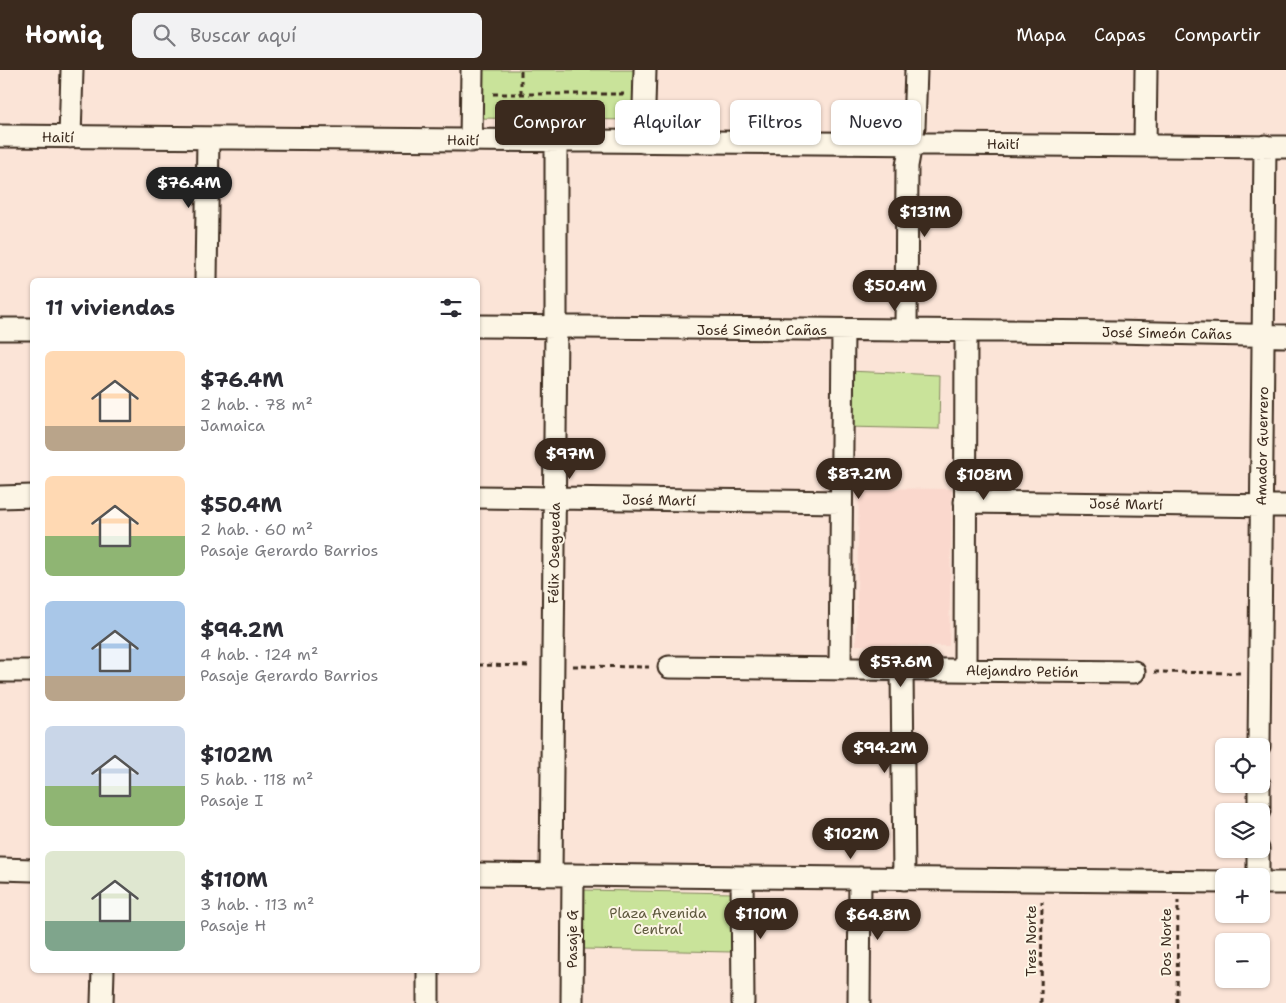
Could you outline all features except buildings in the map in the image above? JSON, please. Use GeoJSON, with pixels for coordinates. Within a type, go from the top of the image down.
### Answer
{"type":"FeatureCollection","features":[{"type":"Feature","properties":{"kind":"street"},"geometry":{"type":"LineString","coordinates":[[70,137],[72,70]]}},
{"type":"Feature","properties":{"kind":"street"},"geometry":{"type":"LineString","coordinates":[[471,140],[472,70]]}},
{"type":"Feature","properties":{"kind":"street"},"geometry":{"type":"LineString","coordinates":[[644,100],[645,70]]}},
{"type":"Feature","properties":{"kind":"street"},"geometry":{"type":"LineString","coordinates":[[915,100],[916,70]]}},
{"type":"Feature","properties":{"kind":"street"},"geometry":{"type":"LineString","coordinates":[[1145,146],[1146,70]]}},
{"type":"Feature","properties":{"kind":"street","name":"Haití"},"geometry":{"type":"LineString","coordinates":[[0,136],[495,140]]}},
{"type":"Feature","properties":{"kind":"street"},"geometry":{"type":"LineString","coordinates":[[206,278],[208,138]]}},
{"type":"Feature","properties":{"kind":"street","name":"Haití"},"geometry":{"type":"LineString","coordinates":[[720,143],[831,143]]}},
{"type":"Feature","properties":{"kind":"street","name":"Haití"},"geometry":{"type":"LineString","coordinates":[[921,144],[1276,147]]}},
{"type":"Feature","properties":{"kind":"street","name":"Félix Osegueda"},"geometry":{"type":"LineString","coordinates":[[551,875],[556,145]]}},
{"type":"Feature","properties":{"kind":"street"},"geometry":{"type":"LineString","coordinates":[[906,330],[907,166],[911,145]]}},
{"type":"Feature","properties":{"kind":"street","name":"Amador Guerrero"},"geometry":{"type":"LineString","coordinates":[[1259,738],[1264,335],[1276,147]]}},
{"type":"Feature","properties":{"kind":"street","name":"José Simeón Cañas"},"geometry":{"type":"LineString","coordinates":[[480,326],[1114,332],[1286,336]]}},
{"type":"Feature","properties":{"kind":"street"},"geometry":{"type":"LineString","coordinates":[[0,329],[30,329]]}},
{"type":"Feature","properties":{"kind":"street"},"geometry":{"type":"LineString","coordinates":[[840,669],[843,330]]}},
{"type":"Feature","properties":{"kind":"street"},"geometry":{"type":"LineString","coordinates":[[965,670],[966,331]]}},
{"type":"Feature","properties":{"kind":"street"},"geometry":{"type":"LineString","coordinates":[[0,497],[30,496]]}},
{"type":"Feature","properties":{"kind":"street","name":"José Martí"},"geometry":{"type":"LineString","coordinates":[[480,498],[841,502]]}},
{"type":"Feature","properties":{"kind":"street","name":"José Martí"},"geometry":{"type":"LineString","coordinates":[[965,502],[1286,506]]}},
{"type":"Feature","properties":{"kind":"street","name":"Alejandro Petión"},"geometry":{"type":"LineString","coordinates":[[669,667],[1134,672]]}},
{"type":"Feature","properties":{"kind":"street"},"geometry":{"type":"LineString","coordinates":[[902,669],[904,879]]}},
{"type":"Feature","properties":{"kind":"street"},"geometry":{"type":"LineString","coordinates":[[0,671],[30,671]]}},
{"type":"Feature","properties":{"kind":"street"},"geometry":{"type":"LineString","coordinates":[[0,869],[30,870]]}},
{"type":"Feature","properties":{"kind":"street"},"geometry":{"type":"LineString","coordinates":[[480,874],[1215,882]]}},
{"type":"Feature","properties":{"kind":"street","name":"Pasaje G"},"geometry":{"type":"LineString","coordinates":[[572,1003],[573,875]]}},
{"type":"Feature","properties":{"kind":"street"},"geometry":{"type":"LineString","coordinates":[[742,877],[743,1003]]}},
{"type":"Feature","properties":{"kind":"street"},"geometry":{"type":"LineString","coordinates":[[859,1003],[860,878]]}},
{"type":"Feature","properties":{"kind":"street"},"geometry":{"type":"LineString","coordinates":[[1270,883],[1286,883]]}},
{"type":"Feature","properties":{"kind":"street"},"geometry":{"type":"LineString","coordinates":[[102,1003],[103,973]]}},
{"type":"Feature","properties":{"kind":"street"},"geometry":{"type":"LineString","coordinates":[[428,973],[428,1003]]}},
{"type":"Feature","properties":{"kind":"path"},"geometry":{"type":"LineString","coordinates":[[521,70],[521,94]]}},
{"type":"Feature","properties":{"kind":"path"},"geometry":{"type":"LineString","coordinates":[[472,93],[644,94]]}},
{"type":"Feature","properties":{"kind":"path"},"geometry":{"type":"LineString","coordinates":[[1134,672],[1260,673]]}},
{"type":"Feature","properties":{"kind":"path","name":"Tres Norte"},"geometry":{"type":"LineString","coordinates":[[1041,1003],[1042,880]]}},
{"type":"Feature","properties":{"kind":"path","name":"Dos Norte"},"geometry":{"type":"LineString","coordinates":[[1177,1003],[1178,882]]}},
{"type":"Feature","properties":{"kind":"shaded area"},"geometry":{"type":"Polygon","coordinates":[[[859,488],[952,489],[949,646],[856,645],[859,488]]]}},
{"type":"Feature","properties":{"kind":"green space"},"geometry":{"type":"Polygon","coordinates":[[[477,70],[636,70],[635,100],[615,100],[615,120],[605,120],[605,100],[495,100],[495,118],[476,118],[477,70]]]}},
{"type":"Feature","properties":{"kind":"green space"},"geometry":{"type":"Polygon","coordinates":[[[848,371],[940,375],[939,429],[847,427],[848,371]]]}},
{"type":"Feature","properties":{"kind":"green space","name":"Plaza Avenida Central"},"geometry":{"type":"Polygon","coordinates":[[[583,890],[733,893],[732,952],[582,949],[583,890]]]}}]}
